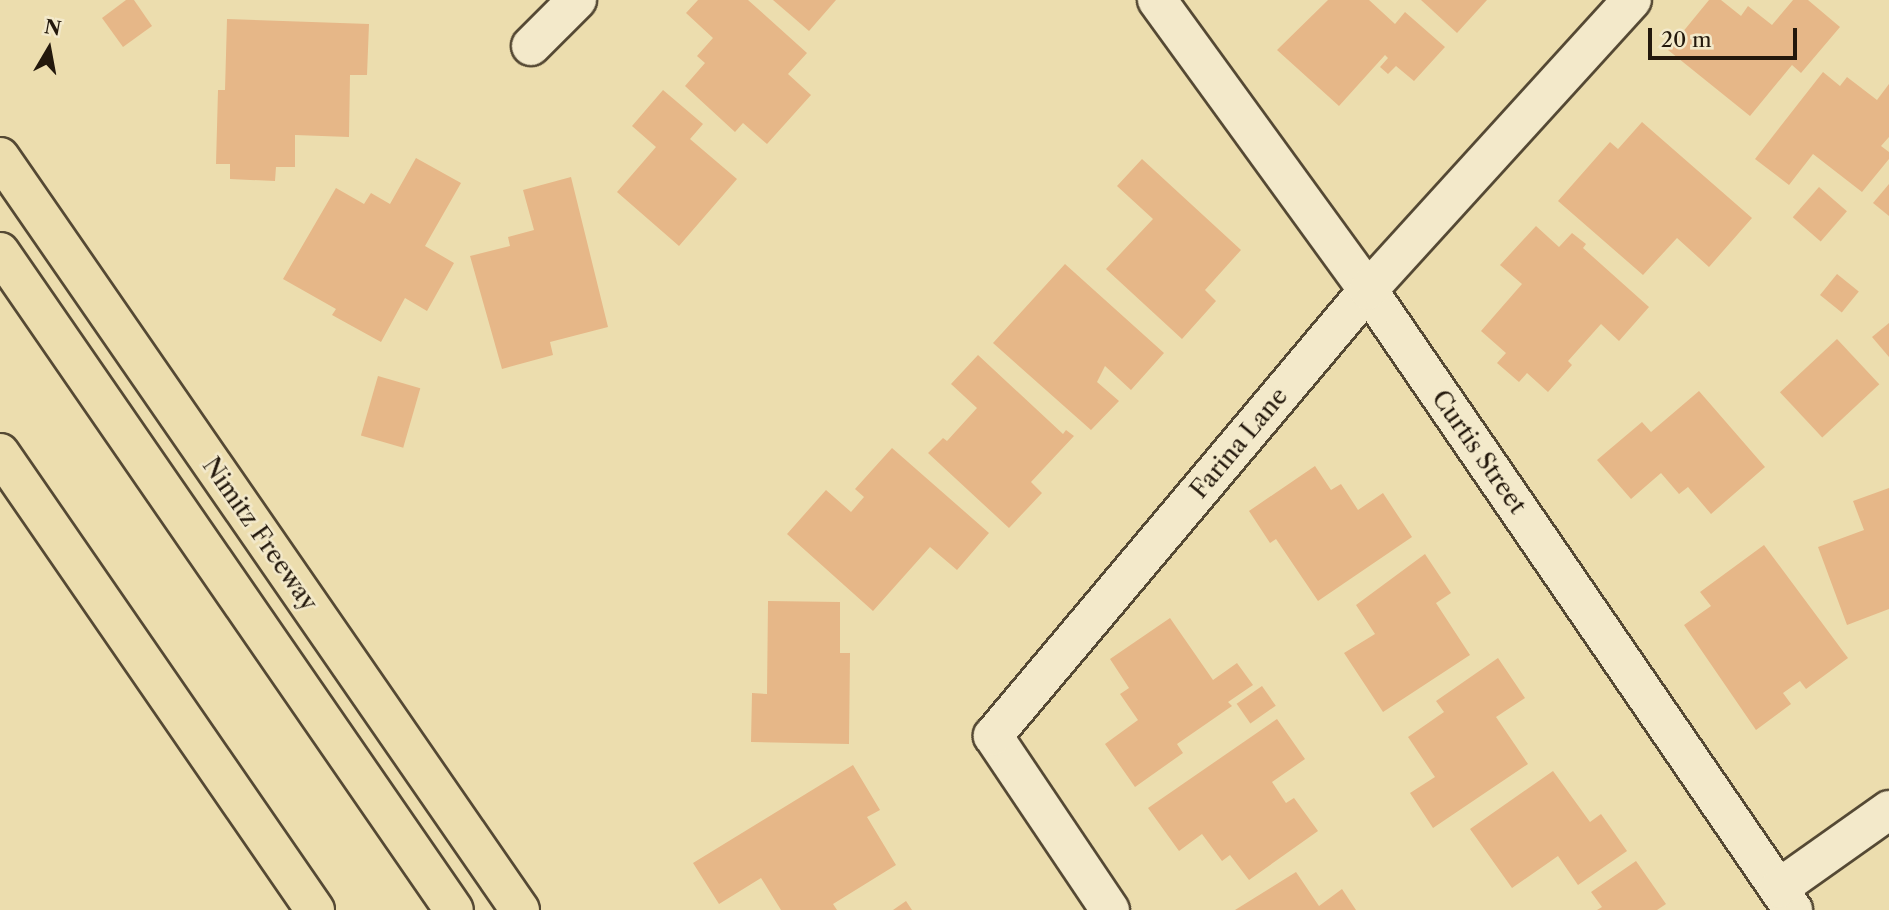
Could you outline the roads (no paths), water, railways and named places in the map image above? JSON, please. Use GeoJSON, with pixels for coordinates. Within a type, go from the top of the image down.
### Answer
{"type":"FeatureCollection","features":[{"type":"Feature","properties":{"kind":"highway","name":"Nimitz Freeway"},"geometry":{"type":"LineString","coordinates":[[0,157],[520,910]]}},
{"type":"Feature","properties":{"kind":"highway"},"geometry":{"type":"LineString","coordinates":[[0,252],[454,910]]}},
{"type":"Feature","properties":{"kind":"highway"},"geometry":{"type":"LineString","coordinates":[[0,453],[315,910]]}},
{"type":"Feature","properties":{"kind":"street"},"geometry":{"type":"LineString","coordinates":[[531,46],[577,0]]}},
{"type":"Feature","properties":{"kind":"street","name":"Curtis Street"},"geometry":{"type":"LineString","coordinates":[[1157,0],[1368,290],[1786,899]]}},
{"type":"Feature","properties":{"kind":"street","name":"Farina Lane"},"geometry":{"type":"LineString","coordinates":[[1110,910],[993,736],[1368,290],[1632,0]]}},
{"type":"Feature","properties":{"kind":"street"},"geometry":{"type":"LineString","coordinates":[[1786,899],[1889,810]]}}]}
